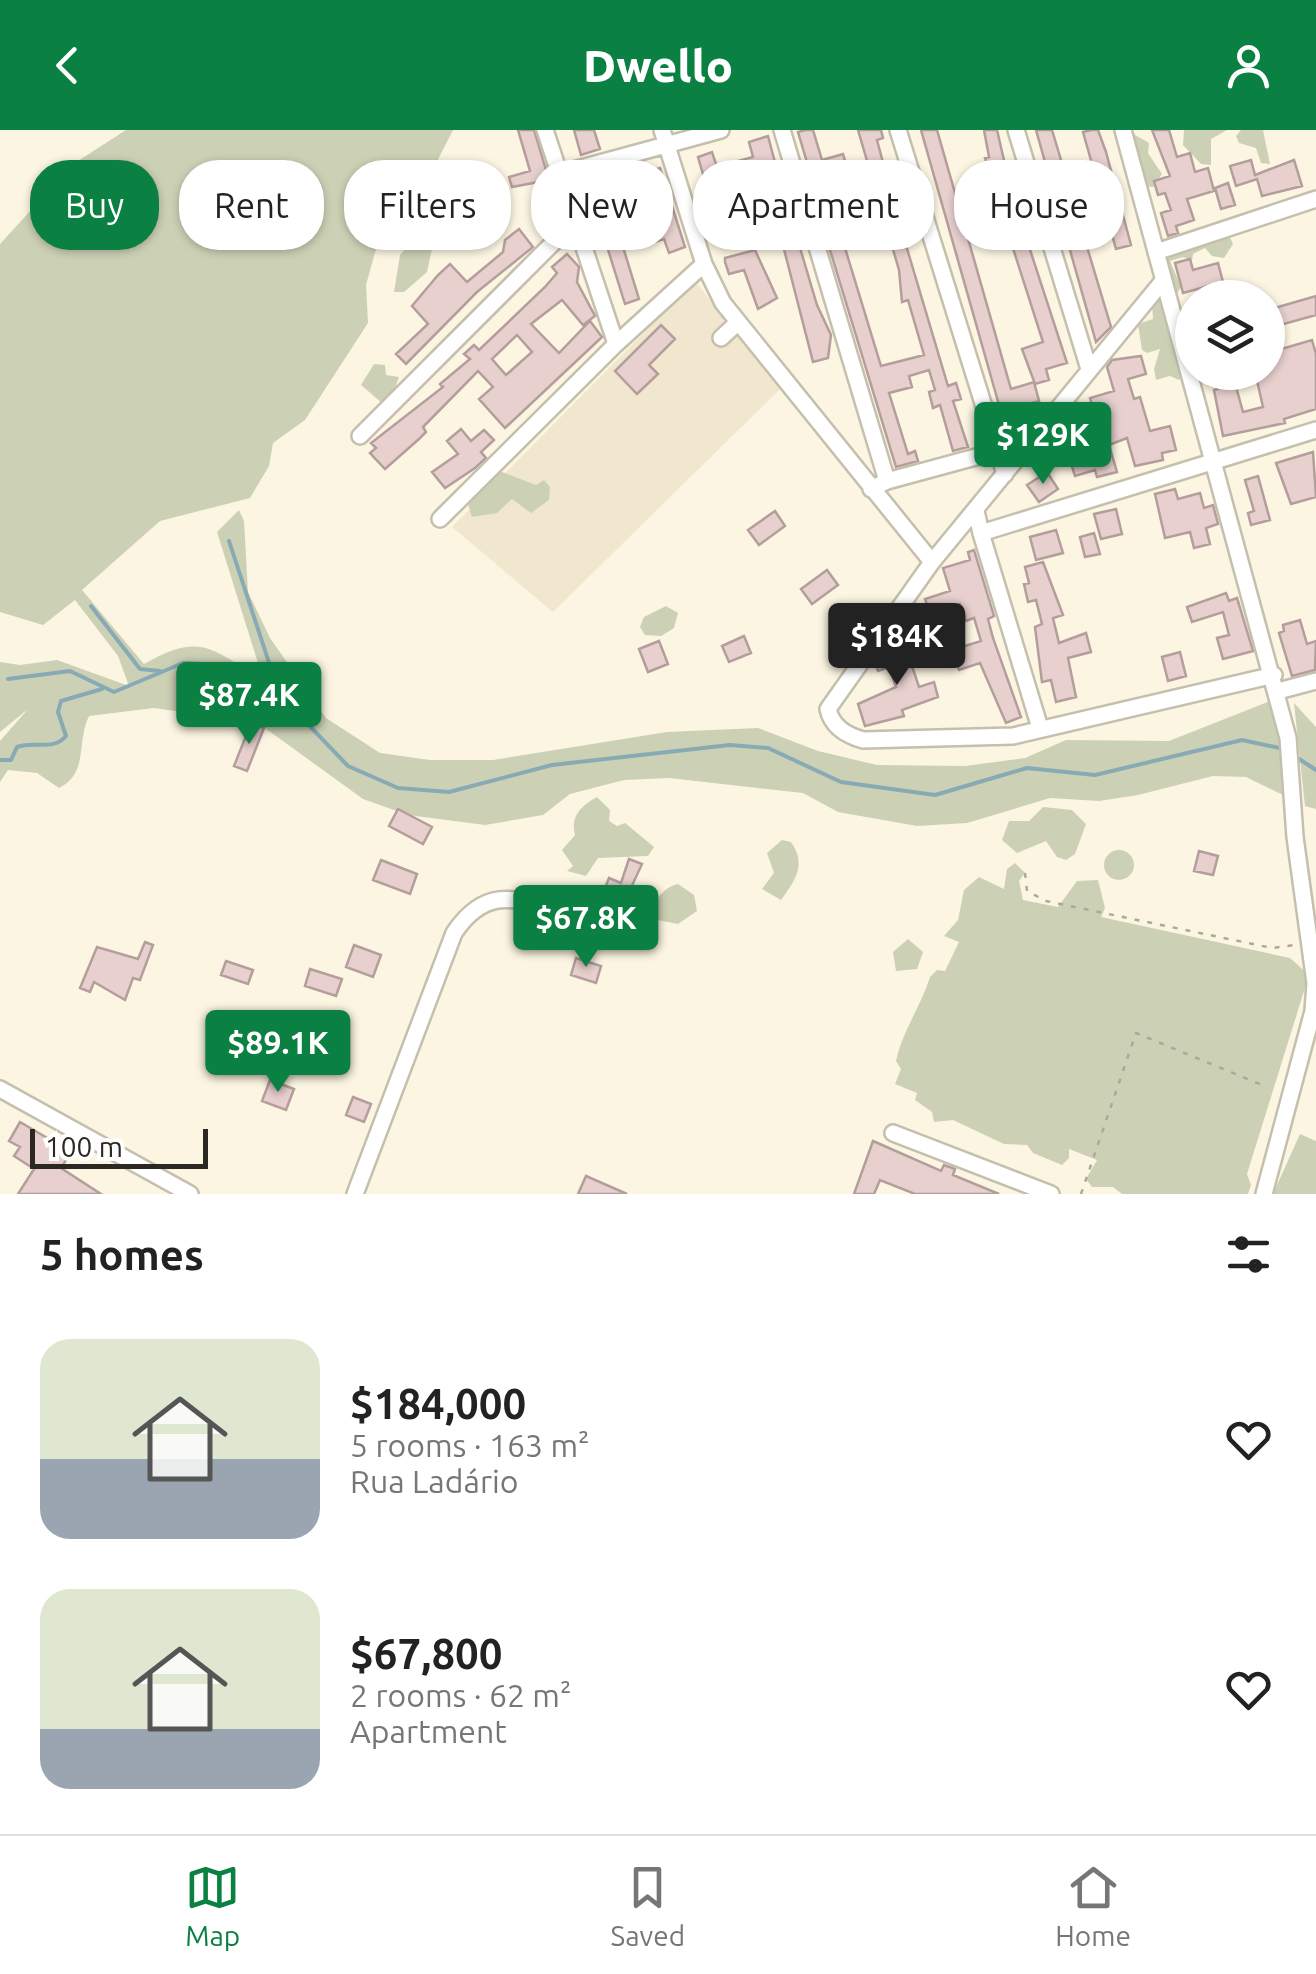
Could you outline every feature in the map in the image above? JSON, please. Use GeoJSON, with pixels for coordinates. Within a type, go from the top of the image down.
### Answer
{"type":"FeatureCollection","features":[{"type":"Feature","properties":{"kind":"street"},"geometry":{"type":"LineString","coordinates":[[544,130],[554,160]]}},
{"type":"Feature","properties":{"kind":"street"},"geometry":{"type":"LineString","coordinates":[[600,160],[664,138],[721,130]]}},
{"type":"Feature","properties":{"kind":"street"},"geometry":{"type":"LineString","coordinates":[[782,130],[887,481]]}},
{"type":"Feature","properties":{"kind":"street"},"geometry":{"type":"LineString","coordinates":[[898,130],[1005,474]]}},
{"type":"Feature","properties":{"kind":"street"},"geometry":{"type":"LineString","coordinates":[[1016,130],[1089,370]]}},
{"type":"Feature","properties":{"kind":"street"},"geometry":{"type":"LineString","coordinates":[[1123,130],[1288,738],[1311,944],[1313,1011],[1264,1194]]}},
{"type":"Feature","properties":{"kind":"street"},"geometry":{"type":"LineString","coordinates":[[664,138],[704,264],[736,324],[932,562]]}},
{"type":"Feature","properties":{"kind":"street"},"geometry":{"type":"LineString","coordinates":[[1156,252],[1316,199]]}},
{"type":"Feature","properties":{"kind":"street"},"geometry":{"type":"LineString","coordinates":[[360,436],[546,250]]}},
{"type":"Feature","properties":{"kind":"street"},"geometry":{"type":"LineString","coordinates":[[583,250],[616,344]]}},
{"type":"Feature","properties":{"kind":"street"},"geometry":{"type":"LineString","coordinates":[[440,519],[616,344],[704,264]]}},
{"type":"Feature","properties":{"kind":"street"},"geometry":{"type":"LineString","coordinates":[[1162,282],[932,562],[828,709],[834,724],[863,740],[994,737],[1276,683],[1316,681]]}},
{"type":"Feature","properties":{"kind":"street"},"geometry":{"type":"LineString","coordinates":[[721,338],[736,324]]}},
{"type":"Feature","properties":{"kind":"street"},"geometry":{"type":"LineString","coordinates":[[982,532],[1316,430]]}},
{"type":"Feature","properties":{"kind":"street"},"geometry":{"type":"LineString","coordinates":[[871,490],[887,481],[1031,442]]}},
{"type":"Feature","properties":{"kind":"street"},"geometry":{"type":"LineString","coordinates":[[976,511],[1040,728]]}},
{"type":"Feature","properties":{"kind":"street"},"geometry":{"type":"LineString","coordinates":[[355,1194],[454,932],[468,912],[492,900],[519,899],[558,910]]}},
{"type":"Feature","properties":{"kind":"street"},"geometry":{"type":"LineString","coordinates":[[0,1088],[190,1194]]}},
{"type":"Feature","properties":{"kind":"street"},"geometry":{"type":"LineString","coordinates":[[893,1133],[1051,1194]]}},
{"type":"Feature","properties":{"kind":"path"},"geometry":{"type":"LineString","coordinates":[[1025,872],[1027,891],[1046,901],[1272,948],[1311,944]]}},
{"type":"Feature","properties":{"kind":"path"},"geometry":{"type":"LineString","coordinates":[[1081,1194],[1136,1034],[1267,1087]]}},
{"type":"Feature","properties":{"kind":"shaded area"},"geometry":{"type":"Polygon","coordinates":[[[695,281],[780,389],[553,612],[452,527],[695,281]]]}},
{"type":"Feature","properties":{"kind":"green space"},"geometry":{"type":"Polygon","coordinates":[[[126,130],[453,130],[438,160],[344,160],[344,250],[376,250],[366,285],[368,323],[305,420],[273,443],[269,466],[250,498],[160,521],[82,590],[144,664],[194,646],[218,653],[263,679],[217,532],[239,510],[244,521],[248,592],[270,638],[326,718],[380,753],[430,760],[493,760],[667,732],[758,728],[818,751],[877,765],[965,766],[1025,758],[1066,740],[1169,741],[1275,699],[1287,797],[1246,777],[1213,776],[1138,795],[1099,801],[1050,798],[967,823],[917,826],[838,812],[803,793],[669,778],[624,780],[570,794],[543,815],[485,825],[408,815],[363,799],[258,723],[154,708],[89,716],[75,774],[59,788],[37,773],[8,770],[0,782],[0,741],[28,709],[0,732],[0,662],[20,665],[57,660],[129,686],[118,656],[75,600],[43,625],[0,612],[0,244],[30,211],[30,250],[159,250],[159,160],[79,160],[126,130]]]}},
{"type":"Feature","properties":{"kind":"green space"},"geometry":{"type":"Polygon","coordinates":[[[1184,130],[1227,130],[1211,139],[1211,165],[1201,164],[1183,145],[1184,130]]]}},
{"type":"Feature","properties":{"kind":"green space"},"geometry":{"type":"Polygon","coordinates":[[[1241,130],[1263,130],[1270,164],[1261,163],[1256,148],[1239,143],[1236,136],[1241,130]]]}},
{"type":"Feature","properties":{"kind":"green space"},"geometry":{"type":"Polygon","coordinates":[[[1130,132],[1149,143],[1148,153],[1162,174],[1153,187],[1141,186],[1140,160],[1130,132]]]}},
{"type":"Feature","properties":{"kind":"green space"},"geometry":{"type":"Polygon","coordinates":[[[1228,233],[1233,244],[1224,258],[1212,256],[1205,248],[1193,254],[1192,261],[1183,257],[1170,261],[1178,280],[1175,292],[1163,261],[1192,243],[1199,247],[1228,233]]]}},
{"type":"Feature","properties":{"kind":"green space"},"geometry":{"type":"Polygon","coordinates":[[[404,250],[432,250],[427,272],[404,292],[394,292],[404,250]]]}},
{"type":"Feature","properties":{"kind":"green space"},"geometry":{"type":"Polygon","coordinates":[[[1152,303],[1162,303],[1175,348],[1175,378],[1156,380],[1154,369],[1160,349],[1147,353],[1142,350],[1138,324],[1153,319],[1152,303]]]}},
{"type":"Feature","properties":{"kind":"green space"},"geometry":{"type":"Polygon","coordinates":[[[374,364],[385,365],[386,375],[399,377],[391,399],[382,403],[361,385],[374,364]]]}},
{"type":"Feature","properties":{"kind":"green space"},"geometry":{"type":"Polygon","coordinates":[[[497,470],[536,485],[544,480],[550,487],[549,500],[531,513],[512,499],[497,513],[472,517],[466,498],[497,470]]]}},
{"type":"Feature","properties":{"kind":"green space"},"geometry":{"type":"Polygon","coordinates":[[[666,606],[678,613],[674,628],[661,636],[645,635],[640,627],[644,617],[666,606]]]}},
{"type":"Feature","properties":{"kind":"green space"},"geometry":{"type":"Polygon","coordinates":[[[1294,703],[1316,727],[1316,809],[1305,806],[1294,703]]]}},
{"type":"Feature","properties":{"kind":"green space"},"geometry":{"type":"Polygon","coordinates":[[[597,797],[610,810],[609,821],[617,826],[625,823],[654,847],[648,856],[598,858],[586,876],[567,871],[573,866],[562,850],[575,835],[578,812],[597,797]]]}},
{"type":"Feature","properties":{"kind":"green space"},"geometry":{"type":"Polygon","coordinates":[[[1043,807],[1072,810],[1086,824],[1075,854],[1066,860],[1057,857],[1046,841],[1017,853],[1002,840],[1009,821],[1029,821],[1043,807]]]}},
{"type":"Feature","properties":{"kind":"green space"},"geometry":{"type":"Polygon","coordinates":[[[782,840],[791,842],[799,865],[781,900],[762,889],[774,873],[767,853],[782,840]]]}},
{"type":"Feature","properties":{"kind":"green space"},"geometry":{"type":"Polygon","coordinates":[[[1119,850],[1130,854],[1134,865],[1130,876],[1119,880],[1108,876],[1104,865],[1108,854],[1119,850]]]}},
{"type":"Feature","properties":{"kind":"green space"},"geometry":{"type":"Polygon","coordinates":[[[1015,863],[1025,873],[1019,881],[1023,900],[1058,907],[1077,881],[1098,880],[1105,908],[1101,917],[1290,958],[1309,975],[1247,1174],[1251,1185],[1248,1194],[1122,1194],[1113,1187],[1092,1187],[1086,1179],[1097,1160],[1069,1149],[1069,1158],[1062,1165],[1033,1153],[1027,1145],[1004,1144],[953,1120],[934,1122],[932,1112],[915,1100],[917,1093],[895,1084],[901,1069],[896,1061],[899,1050],[930,977],[937,970],[945,971],[959,942],[944,936],[958,920],[964,890],[979,877],[1004,889],[1007,869],[1015,863]]]}},
{"type":"Feature","properties":{"kind":"green space"},"geometry":{"type":"Polygon","coordinates":[[[678,884],[694,895],[697,911],[678,924],[658,920],[652,912],[656,902],[665,890],[678,884]]]}},
{"type":"Feature","properties":{"kind":"green space"},"geometry":{"type":"Polygon","coordinates":[[[908,939],[923,952],[917,969],[896,971],[893,952],[908,939]]]}},
{"type":"Feature","properties":{"kind":"green space"},"geometry":{"type":"Polygon","coordinates":[[[1300,1134],[1316,1141],[1316,1194],[1273,1194],[1300,1134]]]}},
{"type":"Feature","properties":{"kind":"building"},"geometry":{"type":"Polygon","coordinates":[[[518,130],[534,130],[543,160],[531,160],[531,183],[512,187],[511,176],[530,171],[518,130]]]}},
{"type":"Feature","properties":{"kind":"building"},"geometry":{"type":"Polygon","coordinates":[[[574,130],[594,130],[600,149],[581,155],[574,130]]]}},
{"type":"Feature","properties":{"kind":"building"},"geometry":{"type":"Polygon","coordinates":[[[813,130],[822,160],[806,160],[798,132],[813,130]]]}},
{"type":"Feature","properties":{"kind":"building"},"geometry":{"type":"Polygon","coordinates":[[[858,130],[881,130],[883,138],[877,140],[882,160],[867,160],[858,130]]]}},
{"type":"Feature","properties":{"kind":"building"},"geometry":{"type":"Polygon","coordinates":[[[921,130],[937,130],[954,190],[954,246],[934,176],[934,160],[930,160],[921,130]]]}},
{"type":"Feature","properties":{"kind":"building"},"geometry":{"type":"Polygon","coordinates":[[[984,130],[997,130],[1004,160],[986,160],[989,157],[984,130]]]}},
{"type":"Feature","properties":{"kind":"building"},"geometry":{"type":"Polygon","coordinates":[[[1036,130],[1052,130],[1061,160],[1044,160],[1036,130]]]}},
{"type":"Feature","properties":{"kind":"building"},"geometry":{"type":"Polygon","coordinates":[[[1098,130],[1108,160],[1091,160],[1083,132],[1098,130]]]}},
{"type":"Feature","properties":{"kind":"building"},"geometry":{"type":"Polygon","coordinates":[[[1152,130],[1169,130],[1177,157],[1190,153],[1195,172],[1208,168],[1214,191],[1187,199],[1194,220],[1176,226],[1178,233],[1168,236],[1161,213],[1171,210],[1165,193],[1158,195],[1154,181],[1170,176],[1152,130]]]}},
{"type":"Feature","properties":{"kind":"building"},"geometry":{"type":"Polygon","coordinates":[[[768,136],[774,160],[742,160],[753,157],[749,142],[768,136]]]}},
{"type":"Feature","properties":{"kind":"building"},"geometry":{"type":"Polygon","coordinates":[[[712,152],[715,160],[699,160],[698,157],[712,152]]]}},
{"type":"Feature","properties":{"kind":"building"},"geometry":{"type":"Polygon","coordinates":[[[843,154],[845,160],[822,160],[843,154]]]}},
{"type":"Feature","properties":{"kind":"building"},"geometry":{"type":"Polygon","coordinates":[[[1251,160],[1255,175],[1294,160],[1302,186],[1262,196],[1257,179],[1236,186],[1230,166],[1251,160]]]}},
{"type":"Feature","properties":{"kind":"building"},"geometry":{"type":"Polygon","coordinates":[[[1228,183],[1235,205],[1221,209],[1215,188],[1228,183]]]}},
{"type":"Feature","properties":{"kind":"building"},"geometry":{"type":"Polygon","coordinates":[[[673,209],[685,247],[669,253],[668,250],[673,250],[673,209]]]}},
{"type":"Feature","properties":{"kind":"building"},"geometry":{"type":"Polygon","coordinates":[[[1124,219],[1131,245],[1124,247],[1124,219]]]}},
{"type":"Feature","properties":{"kind":"building"},"geometry":{"type":"Polygon","coordinates":[[[519,229],[531,249],[477,292],[406,364],[396,354],[428,324],[412,306],[450,264],[467,282],[503,250],[511,250],[511,235],[519,229]]]}},
{"type":"Feature","properties":{"kind":"building"},"geometry":{"type":"Polygon","coordinates":[[[608,250],[624,250],[639,299],[625,304],[608,250]]]}},
{"type":"Feature","properties":{"kind":"building"},"geometry":{"type":"Polygon","coordinates":[[[755,250],[777,298],[758,309],[744,270],[729,274],[725,258],[755,250]]]}},
{"type":"Feature","properties":{"kind":"building"},"geometry":{"type":"Polygon","coordinates":[[[784,250],[801,250],[817,305],[831,335],[828,358],[813,362],[784,250]]]}},
{"type":"Feature","properties":{"kind":"building"},"geometry":{"type":"Polygon","coordinates":[[[830,250],[846,250],[881,366],[924,355],[908,300],[902,302],[893,250],[907,250],[948,386],[956,383],[961,399],[953,401],[968,447],[953,451],[940,405],[933,408],[929,392],[935,390],[929,370],[909,376],[912,387],[889,393],[908,454],[915,451],[918,461],[896,467],[830,250]]]}},
{"type":"Feature","properties":{"kind":"building"},"geometry":{"type":"Polygon","coordinates":[[[955,250],[971,250],[1011,389],[1034,382],[1039,401],[1001,412],[955,250]]]}},
{"type":"Feature","properties":{"kind":"building"},"geometry":{"type":"Polygon","coordinates":[[[1014,250],[1030,250],[1067,363],[1046,369],[1049,380],[1035,384],[1022,349],[1043,342],[1014,250]]]}},
{"type":"Feature","properties":{"kind":"building"},"geometry":{"type":"Polygon","coordinates":[[[1070,250],[1088,250],[1111,327],[1096,342],[1070,250]]]}},
{"type":"Feature","properties":{"kind":"building"},"geometry":{"type":"Polygon","coordinates":[[[567,254],[579,267],[577,282],[595,316],[583,325],[562,300],[531,324],[559,353],[590,321],[602,337],[505,428],[479,399],[493,387],[478,371],[423,427],[426,432],[385,469],[370,453],[376,448],[371,443],[443,387],[440,384],[470,359],[464,354],[474,345],[479,350],[545,287],[557,273],[552,267],[567,254]],[[517,335],[492,359],[506,375],[532,352],[517,335]]]}},
{"type":"Feature","properties":{"kind":"building"},"geometry":{"type":"Polygon","coordinates":[[[1190,259],[1193,270],[1218,263],[1222,280],[1180,280],[1175,263],[1190,259]]]}},
{"type":"Feature","properties":{"kind":"building"},"geometry":{"type":"Polygon","coordinates":[[[1316,296],[1316,315],[1285,324],[1285,305],[1316,296]]]}},
{"type":"Feature","properties":{"kind":"building"},"geometry":{"type":"Polygon","coordinates":[[[661,325],[675,339],[649,365],[658,374],[637,394],[615,371],[661,325]]]}},
{"type":"Feature","properties":{"kind":"building"},"geometry":{"type":"Polygon","coordinates":[[[1312,340],[1316,354],[1316,409],[1284,419],[1285,423],[1223,436],[1214,390],[1237,390],[1243,412],[1263,407],[1259,390],[1285,390],[1285,348],[1312,340]]]}},
{"type":"Feature","properties":{"kind":"building"},"geometry":{"type":"Polygon","coordinates":[[[1141,356],[1146,374],[1128,379],[1134,399],[1140,397],[1150,431],[1170,426],[1176,450],[1162,453],[1163,460],[1135,466],[1127,438],[1109,445],[1117,472],[1097,477],[1095,470],[1075,476],[1060,430],[1098,425],[1090,398],[1114,391],[1107,367],[1112,360],[1141,356]]]}},
{"type":"Feature","properties":{"kind":"building"},"geometry":{"type":"Polygon","coordinates":[[[461,429],[471,441],[484,430],[494,440],[481,452],[486,458],[445,488],[432,472],[458,454],[447,441],[461,429]]]}},
{"type":"Feature","properties":{"kind":"building"},"geometry":{"type":"Polygon","coordinates":[[[1313,452],[1316,497],[1291,504],[1276,463],[1313,452]]]}},
{"type":"Feature","properties":{"kind":"building"},"geometry":{"type":"Polygon","coordinates":[[[1047,472],[1058,489],[1039,502],[1027,485],[1047,472]]]}},
{"type":"Feature","properties":{"kind":"building"},"geometry":{"type":"Polygon","coordinates":[[[1258,476],[1270,520],[1251,525],[1248,513],[1254,511],[1245,480],[1258,476]]]}},
{"type":"Feature","properties":{"kind":"building"},"geometry":{"type":"Polygon","coordinates":[[[1175,489],[1178,499],[1200,493],[1204,508],[1213,505],[1218,524],[1206,528],[1210,544],[1194,548],[1190,532],[1165,538],[1155,494],[1175,489]]]}},
{"type":"Feature","properties":{"kind":"building"},"geometry":{"type":"Polygon","coordinates":[[[1116,509],[1122,534],[1101,539],[1094,514],[1116,509]]]}},
{"type":"Feature","properties":{"kind":"building"},"geometry":{"type":"Polygon","coordinates":[[[775,511],[785,526],[759,545],[748,530],[775,511]]]}},
{"type":"Feature","properties":{"kind":"building"},"geometry":{"type":"Polygon","coordinates":[[[1056,530],[1063,553],[1036,560],[1030,537],[1056,530]]]}},
{"type":"Feature","properties":{"kind":"building"},"geometry":{"type":"Polygon","coordinates":[[[1094,533],[1100,554],[1085,557],[1080,537],[1094,533]]]}},
{"type":"Feature","properties":{"kind":"building"},"geometry":{"type":"Polygon","coordinates":[[[974,550],[994,616],[988,619],[993,638],[1021,717],[1006,723],[980,663],[959,670],[952,650],[981,641],[974,618],[966,621],[960,604],[930,614],[925,599],[950,591],[943,568],[970,560],[968,552],[974,550]]]}},
{"type":"Feature","properties":{"kind":"building"},"geometry":{"type":"Polygon","coordinates":[[[1043,562],[1063,615],[1053,618],[1059,643],[1086,633],[1091,652],[1068,658],[1076,697],[1056,702],[1051,680],[1042,682],[1035,627],[1042,624],[1036,600],[1028,602],[1024,584],[1029,583],[1025,567],[1043,562]]]}},
{"type":"Feature","properties":{"kind":"building"},"geometry":{"type":"Polygon","coordinates":[[[827,570],[838,585],[812,604],[801,589],[827,570]]]}},
{"type":"Feature","properties":{"kind":"building"},"geometry":{"type":"Polygon","coordinates":[[[1226,593],[1229,601],[1237,598],[1253,651],[1223,659],[1217,638],[1229,635],[1223,612],[1192,622],[1187,607],[1226,593]]]}},
{"type":"Feature","properties":{"kind":"building"},"geometry":{"type":"Polygon","coordinates":[[[1300,620],[1307,644],[1316,641],[1315,670],[1292,676],[1279,633],[1284,631],[1283,625],[1300,620]]]}},
{"type":"Feature","properties":{"kind":"building"},"geometry":{"type":"Polygon","coordinates":[[[744,636],[751,653],[729,662],[722,646],[744,636]]]}},
{"type":"Feature","properties":{"kind":"building"},"geometry":{"type":"Polygon","coordinates":[[[659,641],[668,664],[648,672],[639,649],[659,641]]]}},
{"type":"Feature","properties":{"kind":"building"},"geometry":{"type":"Polygon","coordinates":[[[911,642],[916,659],[910,660],[919,687],[934,682],[938,697],[902,710],[904,716],[865,726],[858,704],[896,687],[889,667],[878,671],[875,662],[883,651],[911,642]]]}},
{"type":"Feature","properties":{"kind":"building"},"geometry":{"type":"Polygon","coordinates":[[[1180,652],[1186,676],[1168,681],[1162,657],[1180,652]]]}},
{"type":"Feature","properties":{"kind":"building"},"geometry":{"type":"Polygon","coordinates":[[[251,723],[264,728],[247,771],[234,766],[251,723]]]}},
{"type":"Feature","properties":{"kind":"building"},"geometry":{"type":"Polygon","coordinates":[[[398,809],[432,827],[423,844],[389,826],[398,809]]]}},
{"type":"Feature","properties":{"kind":"building"},"geometry":{"type":"Polygon","coordinates":[[[1199,851],[1218,856],[1213,875],[1194,871],[1199,851]]]}},
{"type":"Feature","properties":{"kind":"building"},"geometry":{"type":"Polygon","coordinates":[[[629,859],[642,864],[617,918],[596,910],[599,904],[590,901],[594,890],[603,893],[609,878],[621,883],[629,859]]]}},
{"type":"Feature","properties":{"kind":"building"},"geometry":{"type":"Polygon","coordinates":[[[381,860],[417,874],[410,894],[373,880],[381,860]]]}},
{"type":"Feature","properties":{"kind":"building"},"geometry":{"type":"Polygon","coordinates":[[[145,942],[153,945],[140,980],[133,978],[125,1000],[94,982],[90,992],[80,988],[97,947],[138,959],[145,942]]]}},
{"type":"Feature","properties":{"kind":"building"},"geometry":{"type":"Polygon","coordinates":[[[354,945],[381,955],[373,977],[346,967],[354,945]]]}},
{"type":"Feature","properties":{"kind":"building"},"geometry":{"type":"Polygon","coordinates":[[[576,958],[601,966],[596,983],[571,975],[576,958]]]}},
{"type":"Feature","properties":{"kind":"building"},"geometry":{"type":"Polygon","coordinates":[[[226,961],[253,970],[248,984],[221,975],[226,961]]]}},
{"type":"Feature","properties":{"kind":"building"},"geometry":{"type":"Polygon","coordinates":[[[310,969],[342,979],[336,996],[305,986],[310,969]]]}},
{"type":"Feature","properties":{"kind":"building"},"geometry":{"type":"Polygon","coordinates":[[[270,1080],[294,1089],[286,1110],[262,1101],[270,1080]]]}},
{"type":"Feature","properties":{"kind":"building"},"geometry":{"type":"Polygon","coordinates":[[[353,1097],[371,1104],[364,1122],[346,1115],[353,1097]]]}},
{"type":"Feature","properties":{"kind":"building"},"geometry":{"type":"Polygon","coordinates":[[[20,1122],[71,1152],[61,1168],[101,1194],[18,1194],[34,1169],[14,1156],[20,1147],[9,1141],[20,1122]]]}},
{"type":"Feature","properties":{"kind":"building"},"geometry":{"type":"Polygon","coordinates":[[[873,1141],[941,1171],[944,1165],[955,1169],[953,1175],[999,1194],[915,1194],[880,1180],[874,1194],[854,1194],[873,1141]]]}},
{"type":"Feature","properties":{"kind":"building"},"geometry":{"type":"Polygon","coordinates":[[[586,1176],[627,1194],[578,1194],[586,1176]]]}},
{"type":"Feature","properties":{"kind":"waterway"},"geometry":{"type":"LineString","coordinates":[[229,541],[279,693]]}},
{"type":"Feature","properties":{"kind":"waterway"},"geometry":{"type":"LineString","coordinates":[[91,606],[140,669],[160,671]]}},
{"type":"Feature","properties":{"kind":"waterway"},"geometry":{"type":"LineString","coordinates":[[8,679],[70,671],[114,692],[183,663],[221,665],[280,695],[348,766],[398,788],[449,792],[552,765],[730,745],[768,748],[841,782],[935,795],[1027,768],[1095,775],[1242,740],[1284,749]]}},
{"type":"Feature","properties":{"kind":"waterway"},"geometry":{"type":"LineString","coordinates":[[0,760],[11,760],[17,747],[61,741],[66,736],[58,712],[61,701],[102,689]]}},
{"type":"Feature","properties":{"kind":"waterway"},"geometry":{"type":"LineString","coordinates":[[1296,757],[1316,770]]}}]}
